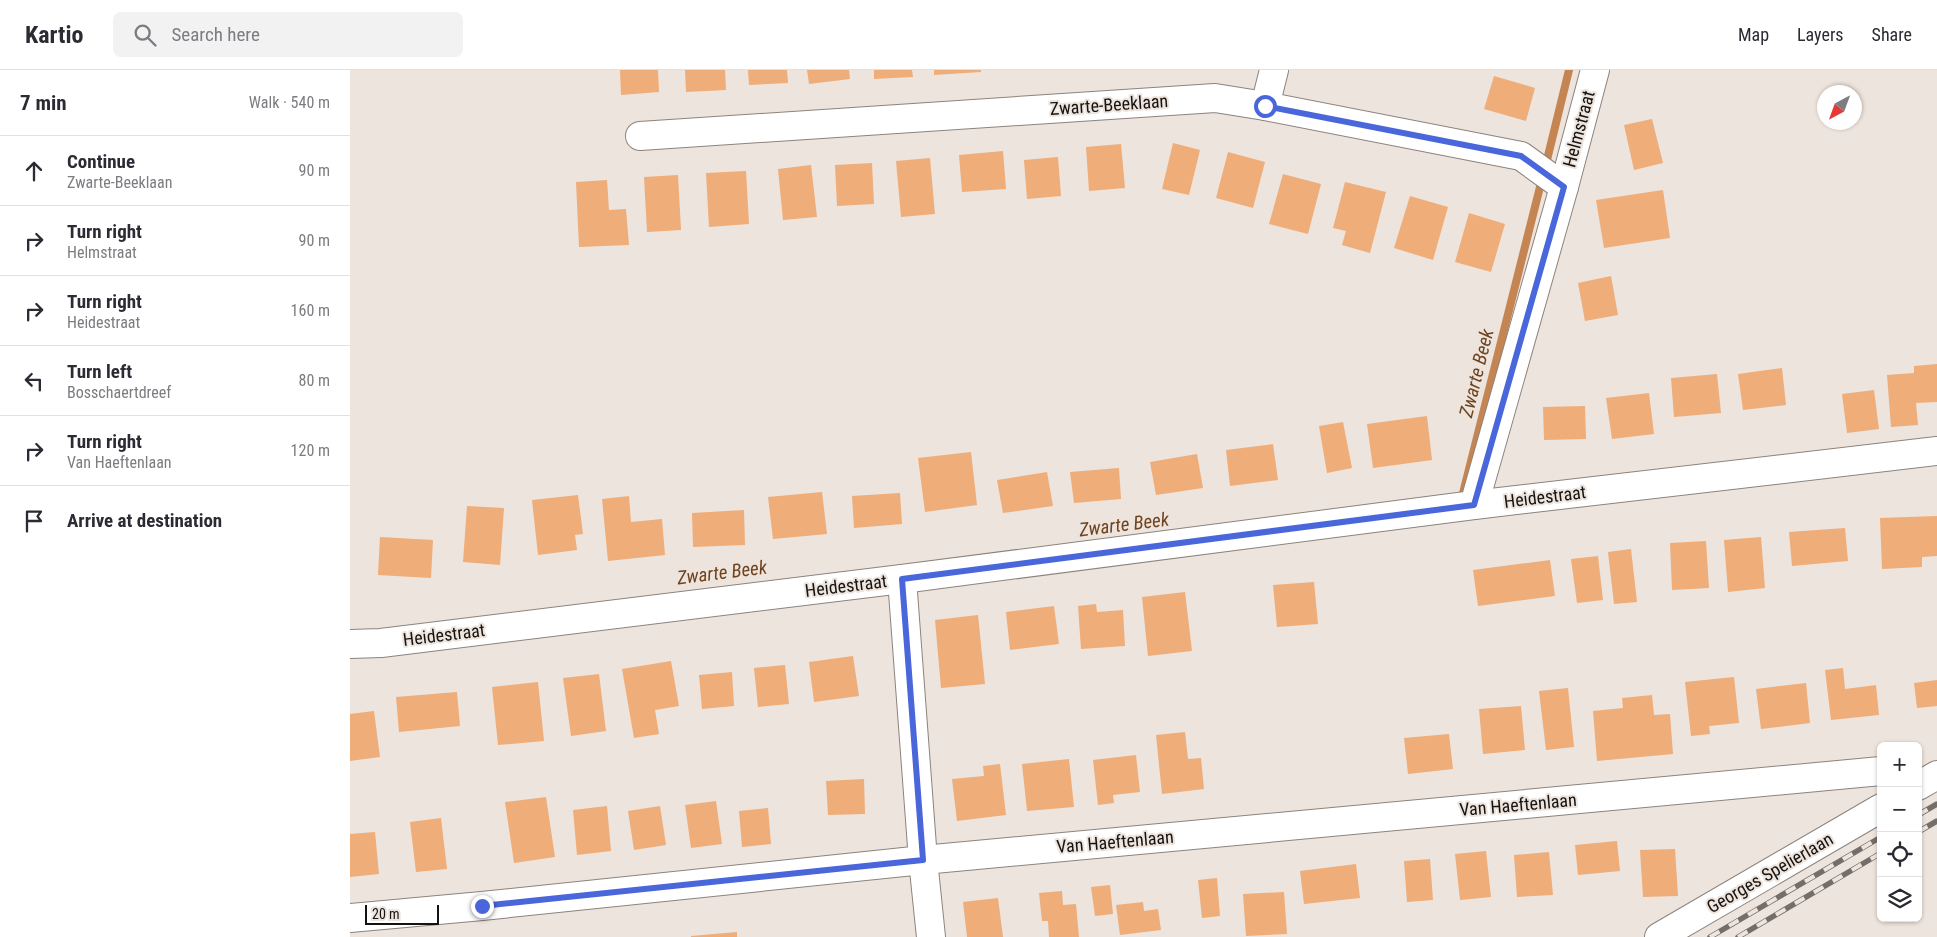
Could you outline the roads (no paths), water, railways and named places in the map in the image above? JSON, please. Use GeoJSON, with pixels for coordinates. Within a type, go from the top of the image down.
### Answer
{"type":"FeatureCollection","features":[{"type":"Feature","properties":{"kind":"street"},"geometry":{"type":"LineString","coordinates":[[1265,106],[1274,70]]}},
{"type":"Feature","properties":{"kind":"street","name":"Helmstraat"},"geometry":{"type":"LineString","coordinates":[[1474,505],[1595,70]]}},
{"type":"Feature","properties":{"kind":"street","name":"Zwarte-Beeklaan"},"geometry":{"type":"LineString","coordinates":[[640,136],[1215,98],[1521,156],[1564,187]]}},
{"type":"Feature","properties":{"kind":"street","name":"Heidestraat"},"geometry":{"type":"LineString","coordinates":[[350,644],[381,643],[902,579],[1474,505],[1937,451]]}},
{"type":"Feature","properties":{"kind":"street"},"geometry":{"type":"LineString","coordinates":[[902,579],[923,860],[931,937]]}},
{"type":"Feature","properties":{"kind":"street","name":"Van Haeftenlaan"},"geometry":{"type":"LineString","coordinates":[[350,918],[923,860],[1877,771]]}},
{"type":"Feature","properties":{"kind":"street"},"geometry":{"type":"LineString","coordinates":[[1922,771],[1937,774]]}},
{"type":"Feature","properties":{"kind":"street"},"geometry":{"type":"LineString","coordinates":[[1922,783],[1937,774]]}},
{"type":"Feature","properties":{"kind":"street","name":"Georges Spelierlaan"},"geometry":{"type":"LineString","coordinates":[[1659,937],[1877,810]]}},
{"type":"Feature","properties":{"kind":"waterway","name":"Zwarte Beek"},"geometry":{"type":"LineString","coordinates":[[1545,168],[1569,70]]}},
{"type":"Feature","properties":{"kind":"waterway","name":"Zwarte Beek"},"geometry":{"type":"LineString","coordinates":[[1459,501],[1461,501],[1542,179]]}},
{"type":"Feature","properties":{"kind":"railway"},"geometry":{"type":"LineString","coordinates":[[1922,813],[1937,804]]}},
{"type":"Feature","properties":{"kind":"railway"},"geometry":{"type":"LineString","coordinates":[[1922,830],[1937,821]]}},
{"type":"Feature","properties":{"kind":"railway"},"geometry":{"type":"LineString","coordinates":[[1710,937],[1877,839]]}},
{"type":"Feature","properties":{"kind":"railway"},"geometry":{"type":"LineString","coordinates":[[1738,937],[1877,855]]}}]}
